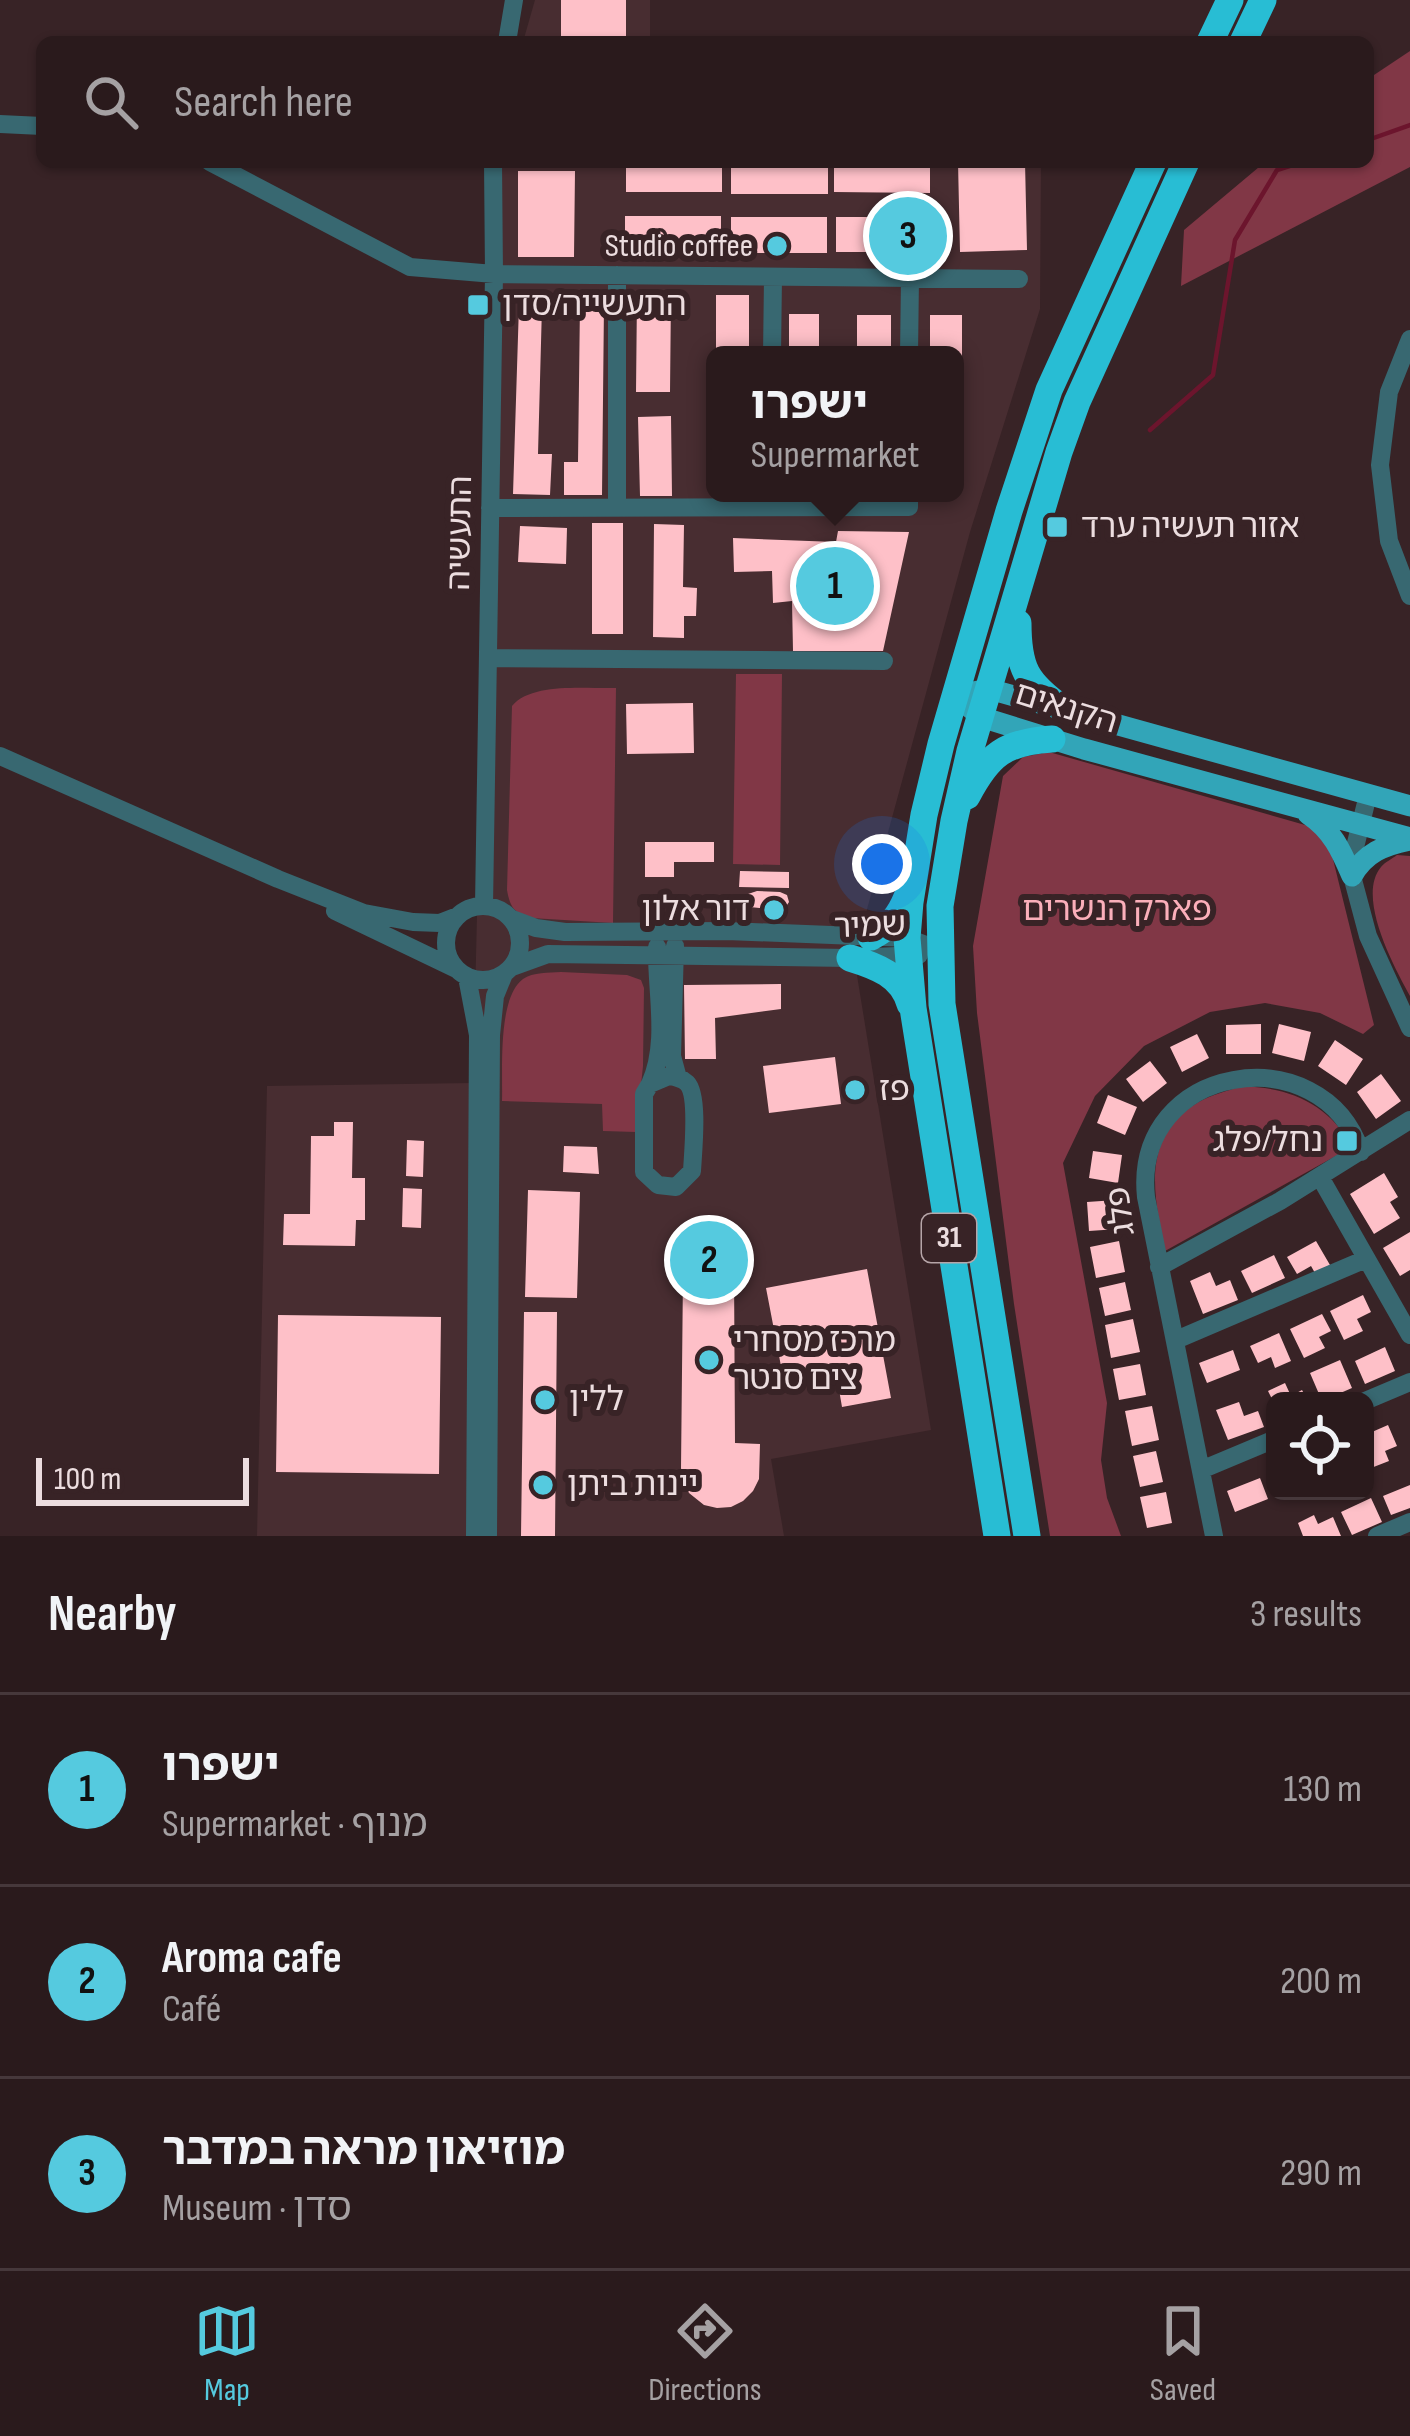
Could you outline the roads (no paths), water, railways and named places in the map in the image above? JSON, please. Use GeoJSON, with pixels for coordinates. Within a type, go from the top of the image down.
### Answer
{"type":"FeatureCollection","features":[{"type":"Feature","properties":{"kind":"highway"},"geometry":{"type":"LineString","coordinates":[[1213,36],[1230,0]]}},
{"type":"Feature","properties":{"kind":"highway"},"geometry":{"type":"LineString","coordinates":[[1246,36],[1263,0]]}},
{"type":"Feature","properties":{"kind":"highway","name":"31"},"geometry":{"type":"LineString","coordinates":[[997,1536],[915,1025],[908,948],[913,883],[924,815],[1009,511],[1049,391],[1150,168]]}},
{"type":"Feature","properties":{"kind":"highway","name":"31"},"geometry":{"type":"LineString","coordinates":[[1027,1536],[942,1004],[940,905],[953,821],[1037,520],[1077,402],[1183,168]]}},
{"type":"Feature","properties":{"kind":"highway"},"geometry":{"type":"LineString","coordinates":[[1019,586],[1018,651],[1023,668],[1039,692],[1063,709]]}},
{"type":"Feature","properties":{"kind":"highway"},"geometry":{"type":"LineString","coordinates":[[953,821],[979,773],[1000,750],[1025,740],[1052,739]]}},
{"type":"Feature","properties":{"kind":"highway"},"geometry":{"type":"LineString","coordinates":[[871,937],[900,916],[913,883]]}},
{"type":"Feature","properties":{"kind":"highway"},"geometry":{"type":"LineString","coordinates":[[850,958],[882,968],[908,993],[915,1025]]}},
{"type":"Feature","properties":{"kind":"main road","name":"הקנאים"},"geometry":{"type":"LineString","coordinates":[[955,695],[989,689],[1410,806]]}},
{"type":"Feature","properties":{"kind":"main road","name":"הקנאים"},"geometry":{"type":"LineString","coordinates":[[955,695],[981,717],[1410,839]]}},
{"type":"Feature","properties":{"kind":"main road"},"geometry":{"type":"LineString","coordinates":[[1294,806],[1324,826],[1352,876]]}},
{"type":"Feature","properties":{"kind":"main road"},"geometry":{"type":"LineString","coordinates":[[1352,876],[1373,851],[1410,839]]}},
{"type":"Feature","properties":{"kind":"street"},"geometry":{"type":"LineString","coordinates":[[508,36],[514,0]]}},
{"type":"Feature","properties":{"kind":"street"},"geometry":{"type":"LineString","coordinates":[[0,124],[36,126]]}},
{"type":"Feature","properties":{"kind":"street"},"geometry":{"type":"LineString","coordinates":[[221,168],[410,267],[494,274],[1019,279]]}},
{"type":"Feature","properties":{"kind":"street","name":"התעשיה"},"geometry":{"type":"LineString","coordinates":[[484,906],[493,168]]}},
{"type":"Feature","properties":{"kind":"street"},"geometry":{"type":"LineString","coordinates":[[617,275],[617,508]]}},
{"type":"Feature","properties":{"kind":"street"},"geometry":{"type":"LineString","coordinates":[[772,346],[773,277]]}},
{"type":"Feature","properties":{"kind":"street"},"geometry":{"type":"LineString","coordinates":[[909,346],[910,278]]}},
{"type":"Feature","properties":{"kind":"street"},"geometry":{"type":"LineString","coordinates":[[1410,339],[1389,392],[1380,465],[1389,541],[1410,596]]}},
{"type":"Feature","properties":{"kind":"street"},"geometry":{"type":"LineString","coordinates":[[490,508],[733,502]]}},
{"type":"Feature","properties":{"kind":"street"},"geometry":{"type":"LineString","coordinates":[[488,658],[884,662]]}},
{"type":"Feature","properties":{"kind":"street"},"geometry":{"type":"LineString","coordinates":[[0,756],[364,913],[440,923],[484,906],[502,910],[512,919],[520,936],[520,951],[495,996],[491,1035],[488,1536]]}},
{"type":"Feature","properties":{"kind":"street"},"geometry":{"type":"LineString","coordinates":[[1368,795],[1352,876],[1368,936],[1410,1028]]}},
{"type":"Feature","properties":{"kind":"street"},"geometry":{"type":"LineString","coordinates":[[278,879],[358,925],[462,973],[488,980],[508,971]]}},
{"type":"Feature","properties":{"kind":"street"},"geometry":{"type":"LineString","coordinates":[[458,916],[446,942],[448,956],[462,973],[478,1035],[475,1536]]}},
{"type":"Feature","properties":{"kind":"street","name":"שמיר"},"geometry":{"type":"LineString","coordinates":[[512,919],[565,932],[871,937],[908,948],[942,951]]}},
{"type":"Feature","properties":{"kind":"street"},"geometry":{"type":"LineString","coordinates":[[666,931],[672,1056],[678,1078]]}},
{"type":"Feature","properties":{"kind":"street","name":"שמיר"},"geometry":{"type":"LineString","coordinates":[[508,971],[548,954],[850,958],[908,948]]}},
{"type":"Feature","properties":{"kind":"street"},"geometry":{"type":"LineString","coordinates":[[650,1084],[669,1076],[691,1088],[692,1171],[676,1186],[658,1185],[644,1172],[644,1094],[658,1066],[666,955]]}},
{"type":"Feature","properties":{"kind":"street","name":"פלג"},"geometry":{"type":"LineString","coordinates":[[1214,1536],[1145,1188],[1154,1135],[1173,1111],[1217,1083],[1270,1079],[1321,1097],[1355,1136],[1361,1152]]}},
{"type":"Feature","properties":{"kind":"street"},"geometry":{"type":"LineString","coordinates":[[1159,1267],[1320,1177],[1410,1120]]}},
{"type":"Feature","properties":{"kind":"street"},"geometry":{"type":"LineString","coordinates":[[1320,1177],[1410,1335]]}},
{"type":"Feature","properties":{"kind":"street"},"geometry":{"type":"LineString","coordinates":[[1176,1340],[1366,1259]]}},
{"type":"Feature","properties":{"kind":"street"},"geometry":{"type":"LineString","coordinates":[[1374,1397],[1410,1382]]}},
{"type":"Feature","properties":{"kind":"street"},"geometry":{"type":"LineString","coordinates":[[1202,1470],[1266,1443]]}},
{"type":"Feature","properties":{"kind":"street"},"geometry":{"type":"LineString","coordinates":[[1377,1536],[1410,1522]]}},
{"type":"Feature","properties":{"kind":"waterway"},"geometry":{"type":"LineString","coordinates":[[1374,138],[1410,125]]}},
{"type":"Feature","properties":{"kind":"waterway"},"geometry":{"type":"LineString","coordinates":[[1150,430],[1213,375],[1235,240],[1277,170],[1283,168]]}},
{"type":"Feature","properties":{"kind":"place","name":"מוזיאון מראה במדבר"},"geometry":{"type":"Point","coordinates":[908,236]}},
{"type":"Feature","properties":{"kind":"place","name":"Studio coffee"},"geometry":{"type":"Point","coordinates":[777,246]}},
{"type":"Feature","properties":{"kind":"place","name":"התעשייה/סדן"},"geometry":{"type":"Point","coordinates":[478,305]}},
{"type":"Feature","properties":{"kind":"place","name":"אזור תעשיה ערד"},"geometry":{"type":"Point","coordinates":[1057,527]}},
{"type":"Feature","properties":{"kind":"place","name":"ישפרו"},"geometry":{"type":"Point","coordinates":[835,586]}},
{"type":"Feature","properties":{"kind":"place","name":"דור אלון"},"geometry":{"type":"Point","coordinates":[774,910]}},
{"type":"Feature","properties":{"kind":"place","name":"פז"},"geometry":{"type":"Point","coordinates":[855,1090]}},
{"type":"Feature","properties":{"kind":"place","name":"נחל/פלג"},"geometry":{"type":"Point","coordinates":[1347,1141]}},
{"type":"Feature","properties":{"kind":"place","name":"Aroma cafe"},"geometry":{"type":"Point","coordinates":[709,1260]}},
{"type":"Feature","properties":{"kind":"place","name":"מרכז מסחרי צים סנטר"},"geometry":{"type":"Point","coordinates":[709,1360]}},
{"type":"Feature","properties":{"kind":"place","name":"ללין"},"geometry":{"type":"Point","coordinates":[545,1400]}},
{"type":"Feature","properties":{"kind":"place","name":"יינות ביתן"},"geometry":{"type":"Point","coordinates":[543,1485]}},
{"type":"Feature","properties":{"kind":"park label","name":"פארק הנשרים"},"geometry":{"type":"Point","coordinates":[1117,910]}}]}
